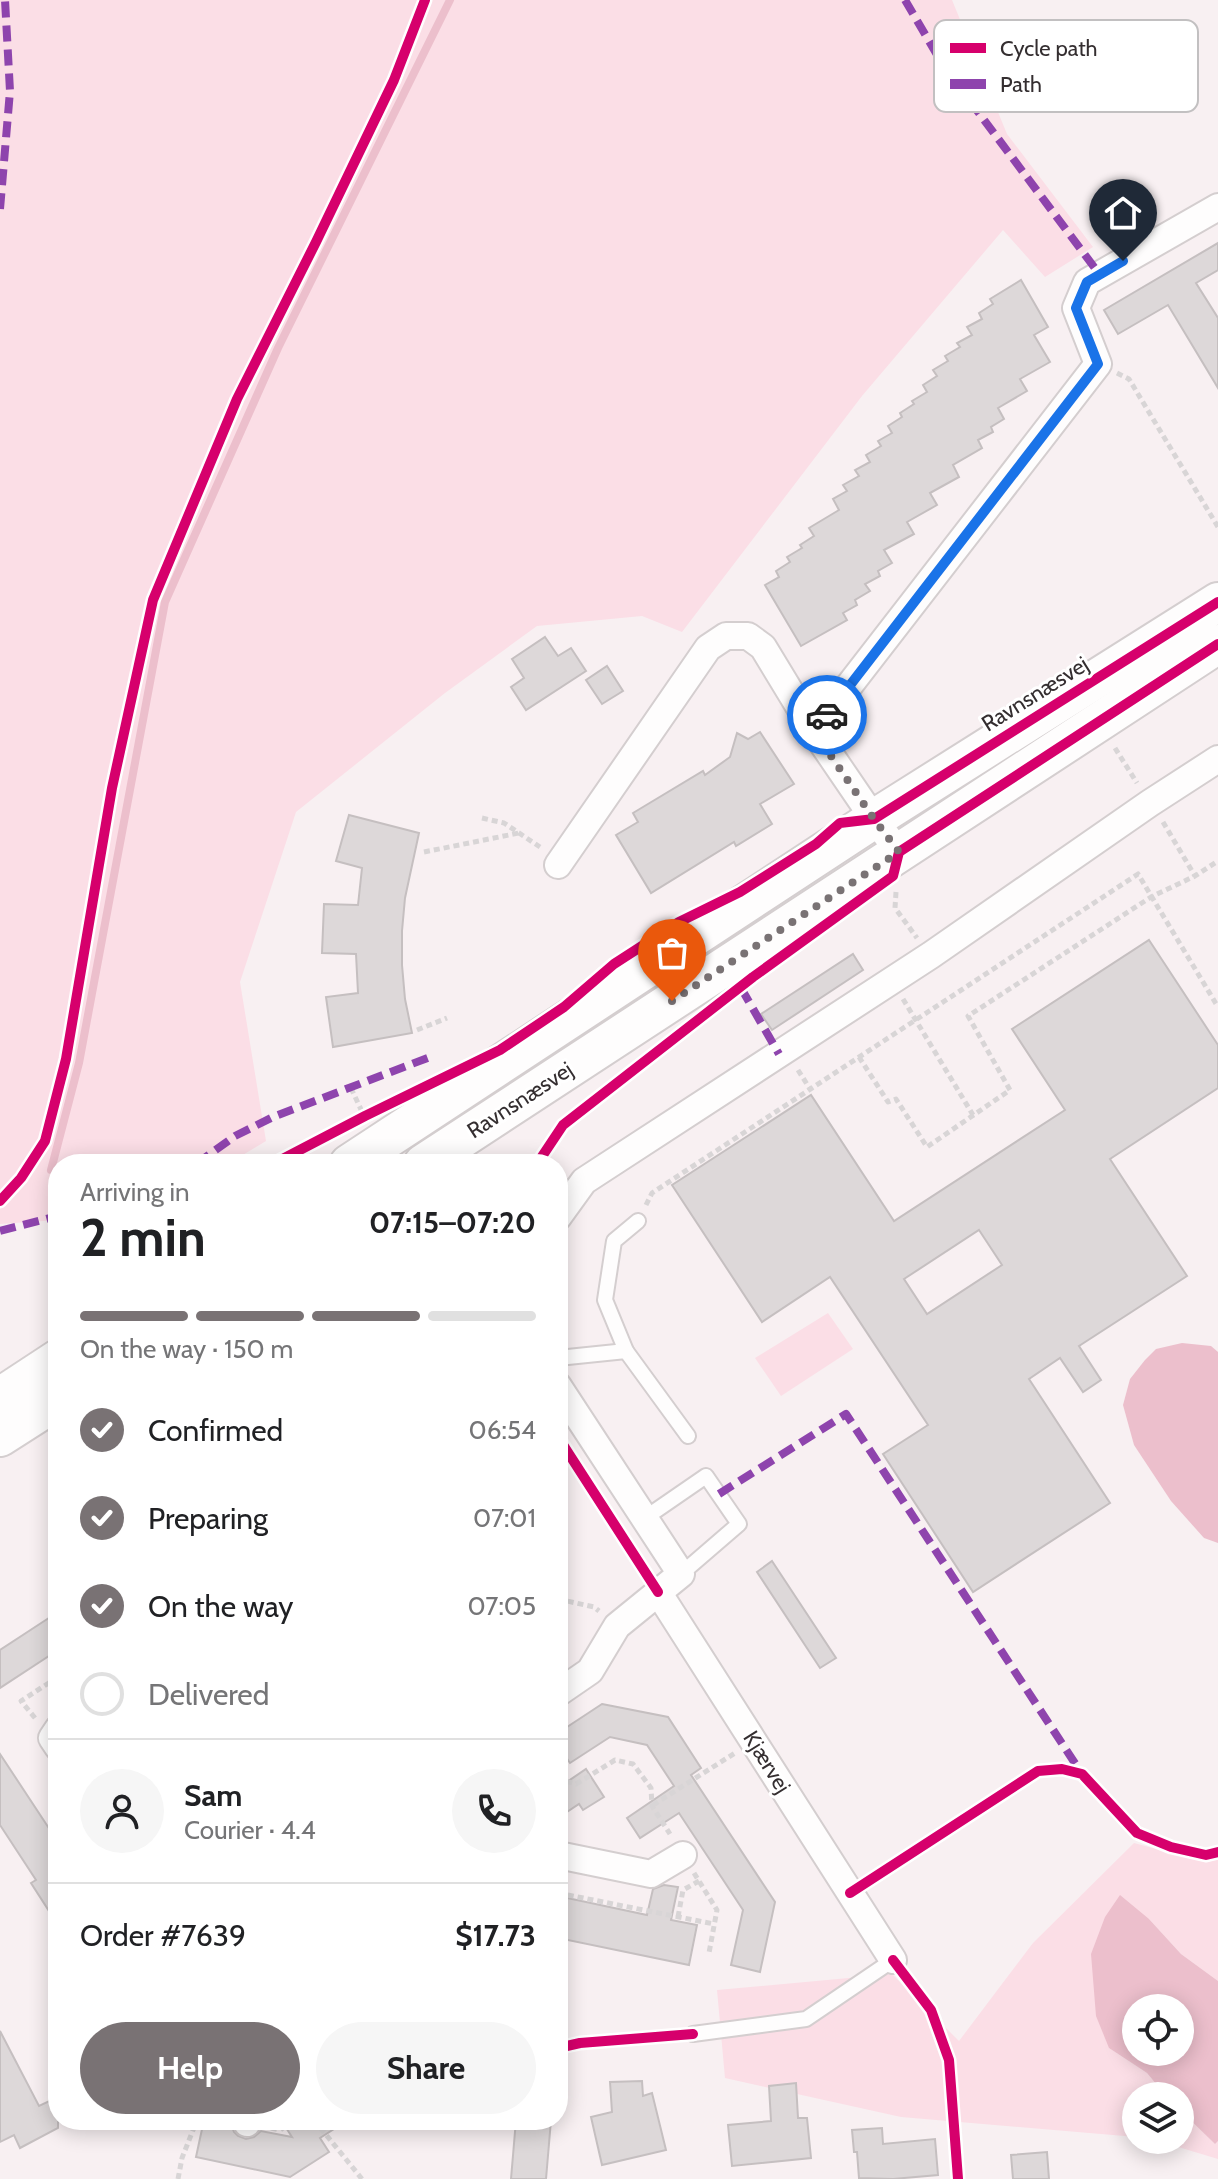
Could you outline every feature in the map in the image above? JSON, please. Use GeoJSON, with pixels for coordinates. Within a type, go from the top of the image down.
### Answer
{"type":"FeatureCollection","features":[{"type":"Feature","properties":{"kind":"main road","name":"Ravnsnæsvej"},"geometry":{"type":"LineString","coordinates":[[361,1154],[388,1131],[1218,602]]}},
{"type":"Feature","properties":{"kind":"main road","name":"Ravnsnæsvej"},"geometry":{"type":"LineString","coordinates":[[439,1154],[896,864],[1218,644]]}},
{"type":"Feature","properties":{"kind":"main road"},"geometry":{"type":"LineString","coordinates":[[0,1397],[48,1366]]}},
{"type":"Feature","properties":{"kind":"main road"},"geometry":{"type":"LineString","coordinates":[[0,1437],[48,1406]]}},
{"type":"Feature","properties":{"kind":"street"},"geometry":{"type":"LineString","coordinates":[[814,731],[1098,364],[1076,308],[1087,282],[1218,207]]}},
{"type":"Feature","properties":{"kind":"street"},"geometry":{"type":"LineString","coordinates":[[559,863],[708,648],[726,636],[748,636],[763,647],[814,731],[874,819],[896,864]]}},
{"type":"Feature","properties":{"kind":"street"},"geometry":{"type":"LineString","coordinates":[[568,1203],[584,1181],[931,955],[1218,759]]}},
{"type":"Feature","properties":{"kind":"street"},"geometry":{"type":"LineString","coordinates":[[568,1401],[681,1574],[617,1626],[590,1671],[568,1686]]}},
{"type":"Feature","properties":{"kind":"street","name":"Kjærvej"},"geometry":{"type":"LineString","coordinates":[[658,1592],[893,1960]]}},
{"type":"Feature","properties":{"kind":"street"},"geometry":{"type":"LineString","coordinates":[[568,1857],[651,1874],[683,1855]]}},
{"type":"Feature","properties":{"kind":"lane"},"geometry":{"type":"LineString","coordinates":[[638,1221],[614,1241],[605,1300],[626,1351],[688,1436]]}},
{"type":"Feature","properties":{"kind":"lane"},"geometry":{"type":"LineString","coordinates":[[568,1357],[626,1351]]}},
{"type":"Feature","properties":{"kind":"lane"},"geometry":{"type":"LineString","coordinates":[[645,1518],[706,1476],[739,1524],[681,1574]]}},
{"type":"Feature","properties":{"kind":"lane","name":"Kjærvej"},"geometry":{"type":"LineString","coordinates":[[693,2034],[806,2019],[893,1960]]}},
{"type":"Feature","properties":{"kind":"path"},"geometry":{"type":"LineString","coordinates":[[1098,364],[1129,379],[1218,527]]}},
{"type":"Feature","properties":{"kind":"path"},"geometry":{"type":"LineString","coordinates":[[1099,724],[1195,876]]}},
{"type":"Feature","properties":{"kind":"path"},"geometry":{"type":"LineString","coordinates":[[482,818],[504,823],[559,863]]}},
{"type":"Feature","properties":{"kind":"path"},"geometry":{"type":"LineString","coordinates":[[424,852],[519,833]]}},
{"type":"Feature","properties":{"kind":"path"},"geometry":{"type":"LineString","coordinates":[[859,1057],[888,1102],[896,1099],[927,1147],[1010,1090],[968,1016],[1151,897],[1218,861]]}},
{"type":"Feature","properties":{"kind":"path"},"geometry":{"type":"LineString","coordinates":[[896,864],[898,882],[895,908],[931,955]]}},
{"type":"Feature","properties":{"kind":"path"},"geometry":{"type":"LineString","coordinates":[[638,1221],[652,1193],[1138,874],[1218,1007]]}},
{"type":"Feature","properties":{"kind":"path"},"geometry":{"type":"LineString","coordinates":[[892,980],[973,1115]]}},
{"type":"Feature","properties":{"kind":"path"},"geometry":{"type":"LineString","coordinates":[[417,1030],[447,1018]]}},
{"type":"Feature","properties":{"kind":"path"},"geometry":{"type":"LineString","coordinates":[[351,1088],[388,1131]]}},
{"type":"Feature","properties":{"kind":"path"},"geometry":{"type":"LineString","coordinates":[[351,1123],[388,1131]]}},
{"type":"Feature","properties":{"kind":"path"},"geometry":{"type":"LineString","coordinates":[[568,1453],[578,1468]]}},
{"type":"Feature","properties":{"kind":"path"},"geometry":{"type":"LineString","coordinates":[[568,1601],[594,1607],[617,1626]]}},
{"type":"Feature","properties":{"kind":"path"},"geometry":{"type":"LineString","coordinates":[[48,1683],[21,1701],[48,1730]]}},
{"type":"Feature","properties":{"kind":"path"},"geometry":{"type":"LineString","coordinates":[[652,1806],[754,1741]]}},
{"type":"Feature","properties":{"kind":"path"},"geometry":{"type":"LineString","coordinates":[[568,1782],[576,1784],[615,1760],[633,1764],[651,1788],[652,1806],[717,1910],[709,1953]]}},
{"type":"Feature","properties":{"kind":"path"},"geometry":{"type":"LineString","coordinates":[[678,1917],[683,1890],[699,1881]]}},
{"type":"Feature","properties":{"kind":"path"},"geometry":{"type":"LineString","coordinates":[[568,1895],[714,1924]]}},
{"type":"Feature","properties":{"kind":"path"},"geometry":{"type":"LineString","coordinates":[[178,2179],[193,2130]]}},
{"type":"Feature","properties":{"kind":"path"},"geometry":{"type":"LineString","coordinates":[[322,2130],[362,2179]]}},
{"type":"Feature","properties":{"kind":"shaded area"},"geometry":{"type":"Polygon","coordinates":[[[0,0],[952,0],[960,20],[934,20],[934,112],[998,112],[1007,134],[1093,247],[1045,277],[1003,230],[862,396],[682,632],[642,616],[537,626],[445,693],[296,812],[240,982],[266,1141],[245,1154],[48,1154],[48,1221],[0,1224],[0,0]]]}},
{"type":"Feature","properties":{"kind":"shaded area"},"geometry":{"type":"Polygon","coordinates":[[[828,1313],[853,1349],[781,1396],[755,1358],[828,1313]]]}},
{"type":"Feature","properties":{"kind":"shaded area"},"geometry":{"type":"Polygon","coordinates":[[[1182,1343],[1211,1346],[1218,1352],[1218,1543],[1204,1538],[1171,1501],[1134,1445],[1123,1405],[1130,1379],[1145,1360],[1156,1349],[1182,1343]]]}},
{"type":"Feature","properties":{"kind":"shaded area"},"geometry":{"type":"Polygon","coordinates":[[[1134,1843],[1190,1858],[1218,1855],[1218,1981],[1181,1954],[1149,1919],[1126,1994],[1122,1994],[1122,2006],[1109,2048],[1122,2057],[1122,2066],[1136,2066],[1154,2082],[1122,2082],[1122,2136],[901,2117],[725,2078],[717,1990],[892,1974],[959,2041],[1033,1943],[1134,1843]]]}},
{"type":"Feature","properties":{"kind":"shaded area"},"geometry":{"type":"Polygon","coordinates":[[[1120,1895],[1149,1919],[1181,1954],[1218,1981],[1218,2141],[1215,2144],[1194,2124],[1194,2082],[1154,2082],[1136,2066],[1194,2066],[1194,1994],[1122,1994],[1122,2057],[1109,2048],[1096,2016],[1091,1954],[1105,1917],[1120,1895]]]}},
{"type":"Feature","properties":{"kind":"shaded area"},"geometry":{"type":"Polygon","coordinates":[[[1194,2124],[1215,2144],[1218,2141],[1218,2159],[1194,2152],[1194,2124]]]}},
{"type":"Feature","properties":{"kind":"building"},"geometry":{"type":"Polygon","coordinates":[[[1218,243],[1218,270],[1196,283],[1218,318],[1218,388],[1168,305],[1118,334],[1104,310],[1218,243]]]}},
{"type":"Feature","properties":{"kind":"building"},"geometry":{"type":"Polygon","coordinates":[[[1021,280],[1048,327],[1034,335],[1050,362],[1020,379],[1027,391],[998,408],[1004,419],[991,427],[993,432],[978,440],[982,448],[953,465],[959,477],[930,493],[937,505],[907,522],[914,534],[884,550],[892,563],[878,571],[880,576],[865,584],[870,591],[855,600],[857,605],[843,613],[847,620],[801,646],[765,585],[779,577],[776,571],[790,562],[787,557],[814,536],[809,528],[839,510],[833,499],[847,491],[843,485],[859,476],[855,470],[870,462],[866,455],[881,446],[878,441],[892,433],[888,426],[902,417],[900,413],[914,404],[912,401],[927,392],[923,385],[937,376],[933,370],[948,361],[945,356],[960,347],[957,343],[972,335],[967,327],[982,319],[979,313],[993,304],[990,299],[1021,280]]]}},
{"type":"Feature","properties":{"kind":"building"},"geometry":{"type":"Polygon","coordinates":[[[545,637],[558,656],[571,648],[586,671],[526,710],[511,687],[524,678],[512,659],[545,637]]]}},
{"type":"Feature","properties":{"kind":"building"},"geometry":{"type":"Polygon","coordinates":[[[607,666],[623,691],[602,704],[586,680],[607,666]]]}},
{"type":"Feature","properties":{"kind":"building"},"geometry":{"type":"Polygon","coordinates":[[[760,732],[794,784],[760,804],[772,824],[736,846],[734,842],[651,893],[616,835],[638,822],[633,813],[703,771],[705,775],[730,757],[737,733],[748,739],[760,732]]]}},
{"type":"Feature","properties":{"kind":"building"},"geometry":{"type":"Polygon","coordinates":[[[349,815],[419,833],[405,898],[402,931],[405,999],[412,1033],[333,1047],[326,997],[358,993],[356,954],[322,953],[324,904],[358,905],[362,868],[336,861],[349,815]]]}},
{"type":"Feature","properties":{"kind":"building"},"geometry":{"type":"Polygon","coordinates":[[[1149,940],[1218,1045],[1218,1088],[1110,1159],[1187,1276],[1079,1346],[1101,1380],[1083,1392],[1060,1358],[1029,1379],[1110,1503],[973,1592],[883,1454],[928,1425],[830,1277],[762,1322],[672,1185],[811,1095],[894,1221],[1065,1110],[1012,1029],[1149,940]],[[979,1230],[904,1279],[927,1314],[1002,1265],[979,1230]]]}},
{"type":"Feature","properties":{"kind":"building"},"geometry":{"type":"Polygon","coordinates":[[[853,954],[863,970],[772,1030],[761,1014],[853,954]]]}},
{"type":"Feature","properties":{"kind":"building"},"geometry":{"type":"Polygon","coordinates":[[[772,1561],[836,1658],[820,1668],[757,1572],[772,1561]]]}},
{"type":"Feature","properties":{"kind":"building"},"geometry":{"type":"Polygon","coordinates":[[[48,1619],[48,1657],[0,1688],[0,1650],[48,1619]]]}},
{"type":"Feature","properties":{"kind":"building"},"geometry":{"type":"Polygon","coordinates":[[[602,1704],[668,1717],[701,1768],[691,1775],[775,1902],[760,1972],[731,1965],[743,1910],[679,1813],[640,1838],[627,1818],[674,1786],[647,1745],[610,1737],[570,1763],[568,1726],[602,1704]]]}},
{"type":"Feature","properties":{"kind":"building"},"geometry":{"type":"Polygon","coordinates":[[[0,1754],[48,1827],[48,1909],[31,1883],[36,1880],[0,1825],[0,1754]]]}},
{"type":"Feature","properties":{"kind":"building"},"geometry":{"type":"Polygon","coordinates":[[[586,1769],[604,1797],[583,1810],[579,1804],[568,1811],[568,1781],[586,1769]]]}},
{"type":"Feature","properties":{"kind":"building"},"geometry":{"type":"Polygon","coordinates":[[[664,1885],[678,1887],[671,1920],[697,1925],[689,1965],[568,1940],[568,1898],[647,1915],[653,1889],[664,1885]]]}},
{"type":"Feature","properties":{"kind":"building"},"geometry":{"type":"Polygon","coordinates":[[[0,2031],[39,2106],[48,2102],[48,2130],[54,2130],[20,2148],[14,2135],[0,2142],[0,2031]]]}},
{"type":"Feature","properties":{"kind":"building"},"geometry":{"type":"Polygon","coordinates":[[[642,2081],[643,2096],[652,2093],[666,2150],[602,2165],[591,2117],[612,2112],[610,2082],[642,2081]]]}},
{"type":"Feature","properties":{"kind":"building"},"geometry":{"type":"Polygon","coordinates":[[[796,2083],[798,2118],[807,2118],[811,2158],[732,2166],[728,2125],[771,2121],[769,2086],[796,2083]]]}},
{"type":"Feature","properties":{"kind":"building"},"geometry":{"type":"Polygon","coordinates":[[[882,2128],[883,2144],[935,2139],[938,2175],[859,2178],[852,2130],[882,2128]]]}},
{"type":"Feature","properties":{"kind":"building"},"geometry":{"type":"Polygon","coordinates":[[[202,2130],[233,2130],[246,2139],[261,2131],[292,2137],[287,2130],[332,2130],[320,2138],[329,2152],[290,2177],[196,2157],[202,2130]]]}},
{"type":"Feature","properties":{"kind":"building"},"geometry":{"type":"Polygon","coordinates":[[[515,2130],[550,2130],[546,2179],[511,2179],[515,2130]]]}},
{"type":"Feature","properties":{"kind":"building"},"geometry":{"type":"Polygon","coordinates":[[[1047,2152],[1049,2179],[1013,2179],[1011,2155],[1047,2152]]]}},
{"type":"Feature","properties":{"kind":"waterway"},"geometry":{"type":"LineString","coordinates":[[55,1154],[79,1063],[165,602],[278,348],[450,0]]}},
{"type":"Feature","properties":{"kind":"marked path"},"geometry":{"type":"LineString","coordinates":[[0,209],[10,91],[5,0]]}},
{"type":"Feature","properties":{"kind":"marked path"},"geometry":{"type":"LineString","coordinates":[[905,0],[934,50]]}},
{"type":"Feature","properties":{"kind":"marked path"},"geometry":{"type":"LineString","coordinates":[[978,112],[1100,275]]}},
{"type":"Feature","properties":{"kind":"marked path"},"geometry":{"type":"LineString","coordinates":[[741,988],[779,1054]]}},
{"type":"Feature","properties":{"kind":"marked path"},"geometry":{"type":"LineString","coordinates":[[210,1154],[235,1136],[273,1117],[430,1057]]}},
{"type":"Feature","properties":{"kind":"marked path"},"geometry":{"type":"LineString","coordinates":[[0,1231],[48,1219]]}},
{"type":"Feature","properties":{"kind":"marked path"},"geometry":{"type":"LineString","coordinates":[[719,1494],[846,1414],[1082,1774]]}},
{"type":"Feature","properties":{"kind":"cycle path"},"geometry":{"type":"LineString","coordinates":[[0,1201],[21,1178],[45,1141],[66,1059],[112,788],[153,600],[237,399],[394,80],[425,0]]}},
{"type":"Feature","properties":{"kind":"cycle path"},"geometry":{"type":"LineString","coordinates":[[292,1154],[500,1050],[564,1007],[614,964],[679,922],[740,892],[816,844],[840,823],[874,819],[1218,602]]}},
{"type":"Feature","properties":{"kind":"cycle path"},"geometry":{"type":"LineString","coordinates":[[544,1154],[563,1125],[753,977],[893,876],[899,852],[1218,644]]}},
{"type":"Feature","properties":{"kind":"cycle path"},"geometry":{"type":"LineString","coordinates":[[568,1452],[658,1592]]}},
{"type":"Feature","properties":{"kind":"cycle path"},"geometry":{"type":"LineString","coordinates":[[850,1893],[1038,1771],[1062,1769],[1082,1774],[1137,1833],[1171,1847],[1206,1855],[1218,1852]]}},
{"type":"Feature","properties":{"kind":"cycle path"},"geometry":{"type":"LineString","coordinates":[[893,1960],[931,2010],[949,2060],[958,2179]]}},
{"type":"Feature","properties":{"kind":"cycle path"},"geometry":{"type":"LineString","coordinates":[[568,2046],[693,2034]]}},
{"type":"Feature","properties":{"kind":"way so far"},"geometry":{"type":"LineString","coordinates":[[672,1001],[899,852],[814,731],[827,715]]}},
{"type":"Feature","properties":{"kind":"route"},"geometry":{"type":"LineString","coordinates":[[827,715],[1098,364],[1076,308],[1087,282],[1123,261]]}}]}
